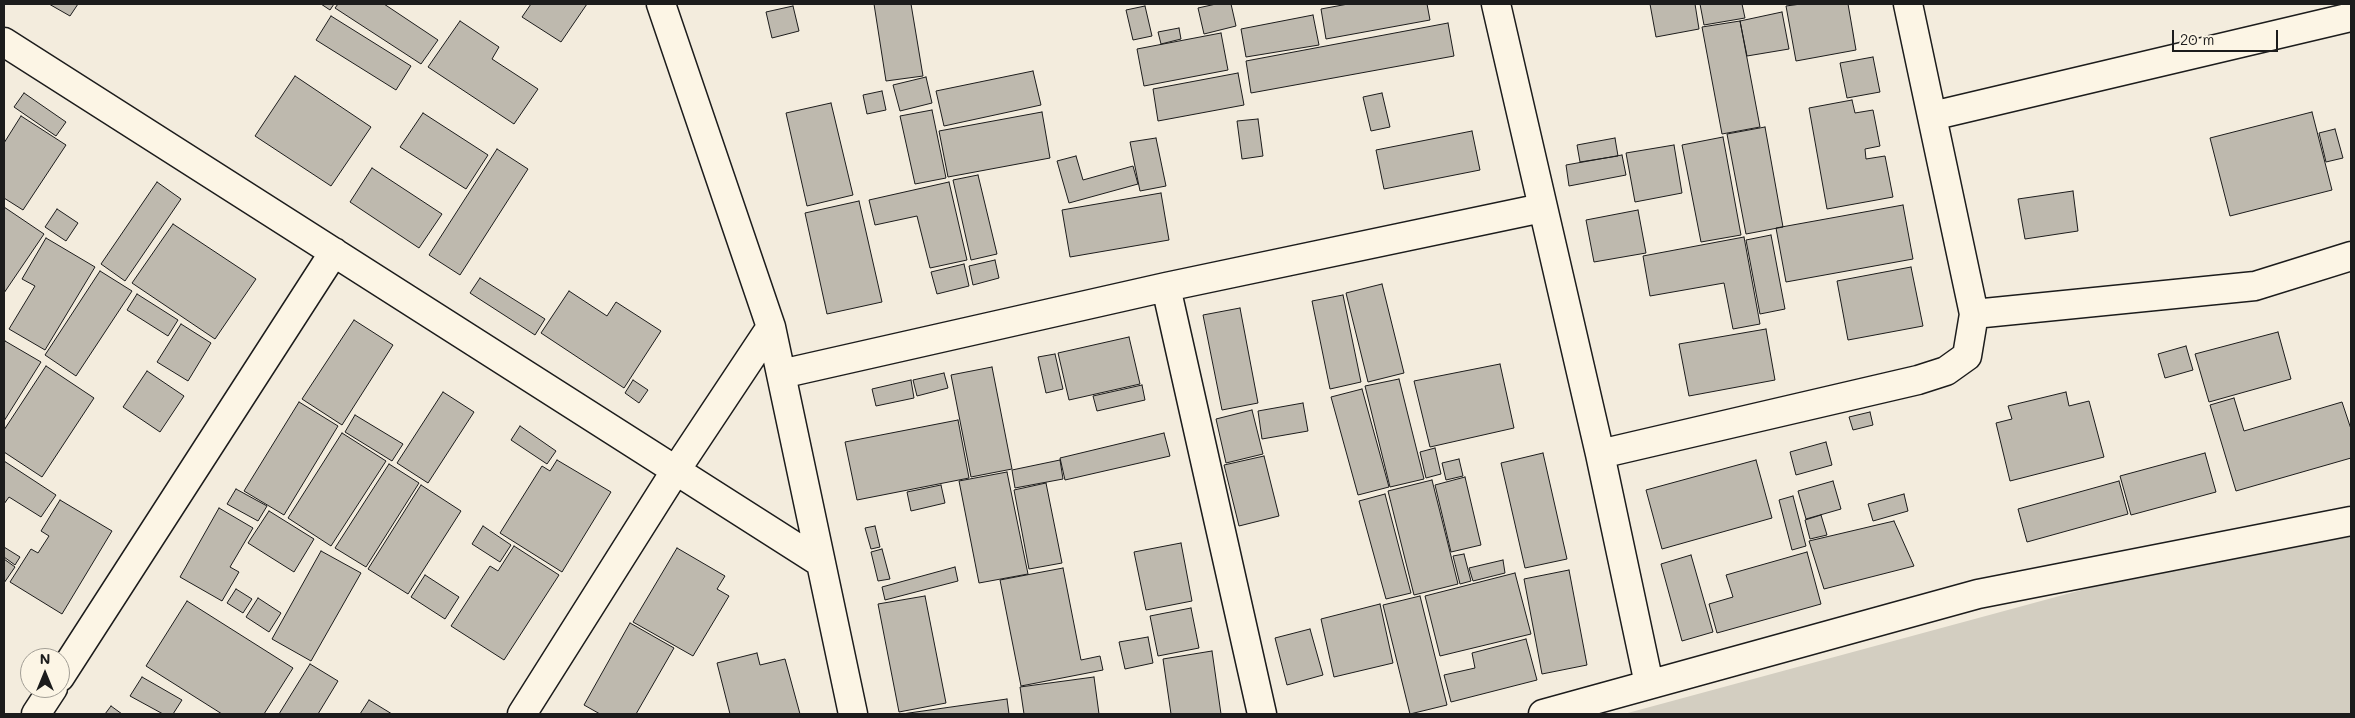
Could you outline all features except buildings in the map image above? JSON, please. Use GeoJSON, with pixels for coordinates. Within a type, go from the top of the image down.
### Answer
{"type":"FeatureCollection","features":[{"type":"Feature","properties":{"kind":"street"},"geometry":{"type":"LineString","coordinates":[[661,4],[771,327],[852,714]]}},
{"type":"Feature","properties":{"kind":"street"},"geometry":{"type":"LineString","coordinates":[[1496,4],[1600,454],[1649,684]]}},
{"type":"Feature","properties":{"kind":"street"},"geometry":{"type":"LineString","coordinates":[[1600,454],[1918,380],[1946,371],[1968,356],[1974,314],[1908,4]]}},
{"type":"Feature","properties":{"kind":"street"},"geometry":{"type":"LineString","coordinates":[[1932,116],[2351,17]]}},
{"type":"Feature","properties":{"kind":"street"},"geometry":{"type":"LineString","coordinates":[[5,46],[334,252],[821,563]]}},
{"type":"Feature","properties":{"kind":"street"},"geometry":{"type":"LineString","coordinates":[[781,374],[1166,287],[1542,208]]}},
{"type":"Feature","properties":{"kind":"street"},"geometry":{"type":"LineString","coordinates":[[70,661],[334,252]]}},
{"type":"Feature","properties":{"kind":"street"},"geometry":{"type":"LineString","coordinates":[[1974,314],[2256,286],[2351,256]]}},
{"type":"Feature","properties":{"kind":"street"},"geometry":{"type":"LineString","coordinates":[[1166,287],[1262,714]]}},
{"type":"Feature","properties":{"kind":"street"},"geometry":{"type":"LineString","coordinates":[[522,714],[676,470],[771,327]]}},
{"type":"Feature","properties":{"kind":"street"},"geometry":{"type":"LineString","coordinates":[[1543,714],[1978,594],[2351,521]]}},
{"type":"Feature","properties":{"kind":"street"},"geometry":{"type":"LineString","coordinates":[[36,714],[46,698]]}},
{"type":"Feature","properties":{"kind":"shaded area"},"geometry":{"type":"Polygon","coordinates":[[[2351,517],[2351,714],[1624,714],[2351,517]]]}}]}
